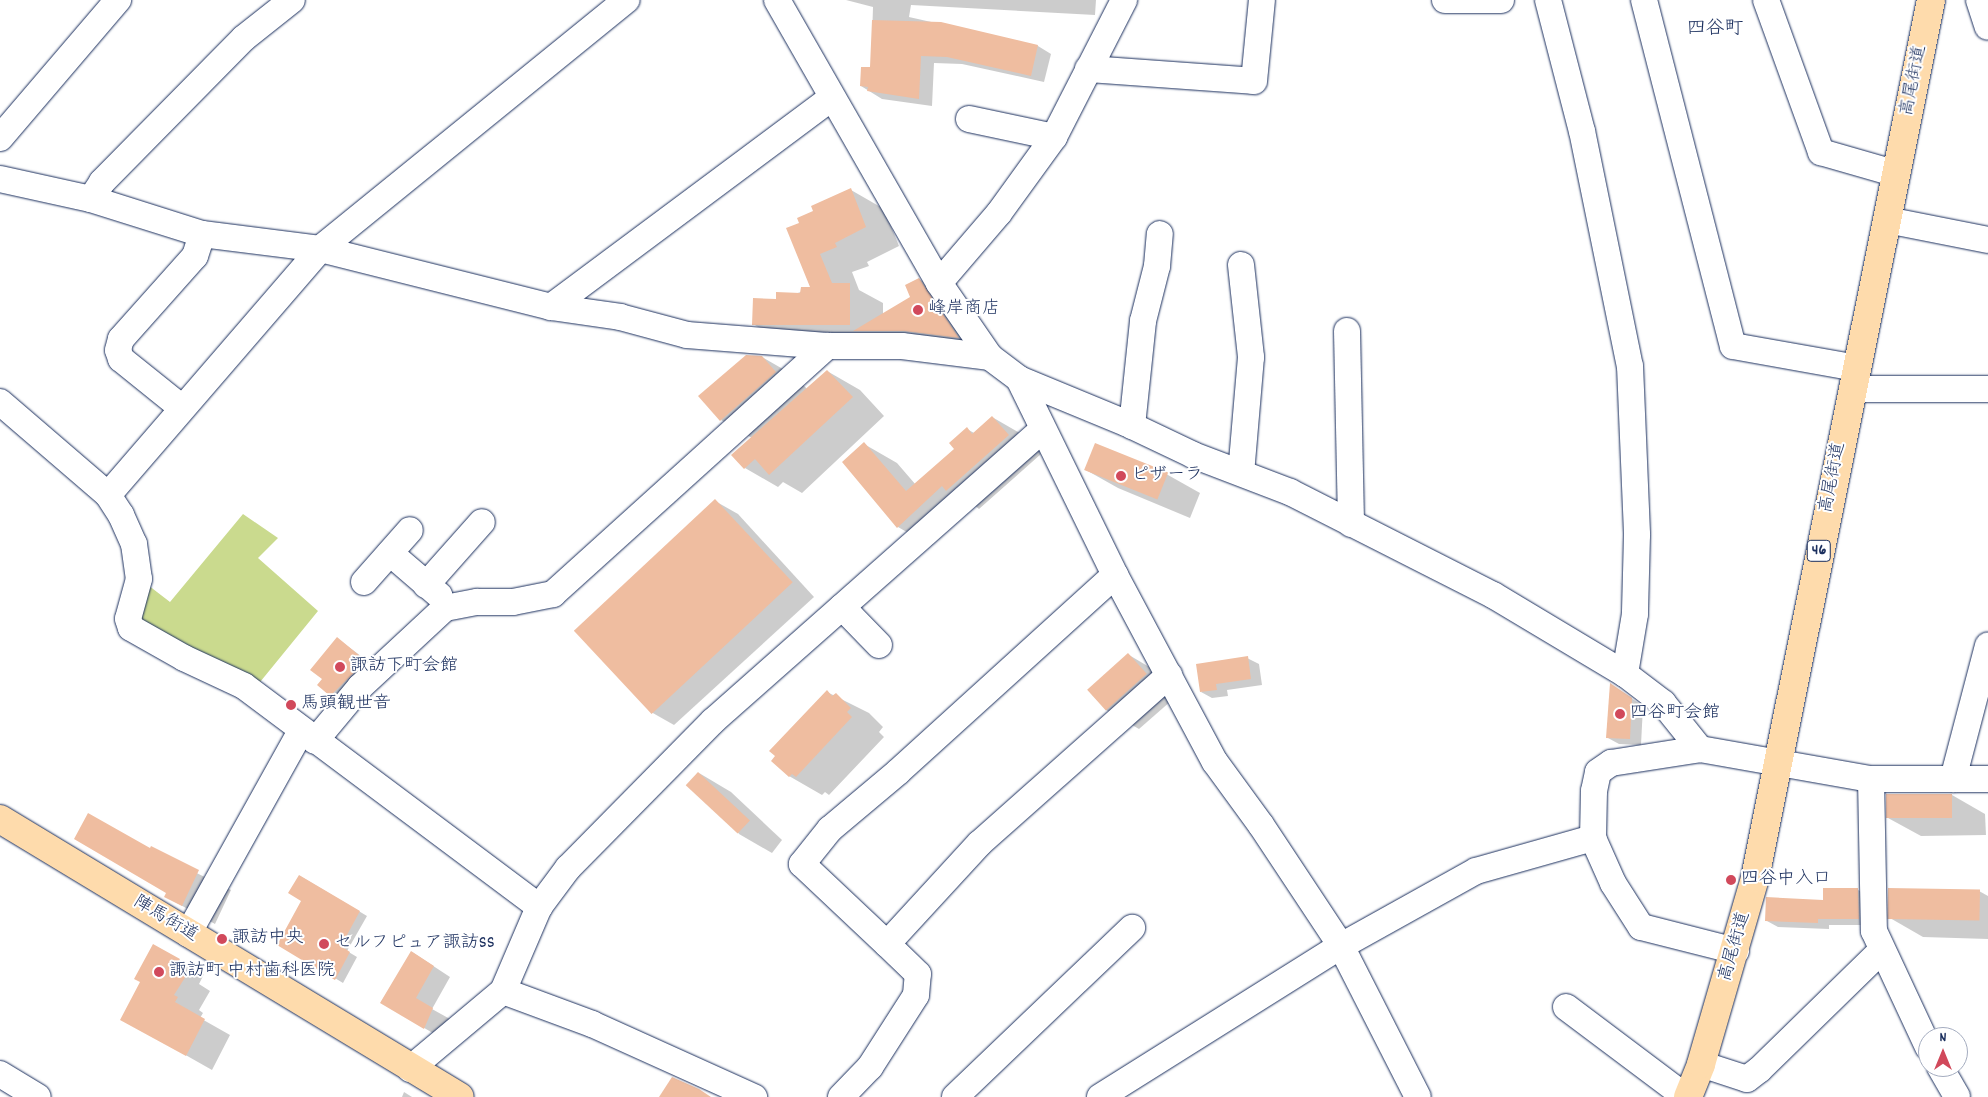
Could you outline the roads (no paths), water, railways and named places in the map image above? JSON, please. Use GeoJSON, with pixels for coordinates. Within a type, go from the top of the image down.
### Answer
{"type":"FeatureCollection","features":[{"type":"Feature","properties":{"kind":"main road","name":"高尾街道"},"geometry":{"type":"LineString","coordinates":[[1687,1097],[1701,1064],[1736,950],[1755,878],[1931,0]]}},
{"type":"Feature","properties":{"kind":"main road","name":"陣馬街道"},"geometry":{"type":"LineString","coordinates":[[0,819],[410,1069],[446,1093]]}},
{"type":"Feature","properties":{"kind":"street"},"geometry":{"type":"LineString","coordinates":[[0,138],[118,0]]}},
{"type":"Feature","properties":{"kind":"street"},"geometry":{"type":"LineString","coordinates":[[91,199],[102,182],[238,45],[292,0]]}},
{"type":"Feature","properties":{"kind":"street"},"geometry":{"type":"LineString","coordinates":[[108,496],[320,249],[626,0]]}},
{"type":"Feature","properties":{"kind":"street"},"geometry":{"type":"LineString","coordinates":[[777,0],[831,98],[939,283],[990,357],[1019,379],[1290,492],[1493,595],[1625,674],[1663,703],[1700,749]]}},
{"type":"Feature","properties":{"kind":"street"},"geometry":{"type":"LineString","coordinates":[[939,283],[999,213],[1054,137],[1124,0]]}},
{"type":"Feature","properties":{"kind":"street"},"geometry":{"type":"LineString","coordinates":[[1088,69],[1254,81],[1262,0]]}},
{"type":"Feature","properties":{"kind":"street"},"geometry":{"type":"LineString","coordinates":[[1445,0],[1501,0]]}},
{"type":"Feature","properties":{"kind":"street"},"geometry":{"type":"LineString","coordinates":[[1548,0],[1582,130],[1630,366],[1636,584],[1635,614],[1625,674]]}},
{"type":"Feature","properties":{"kind":"street"},"geometry":{"type":"LineString","coordinates":[[1644,0],[1733,346],[1854,378],[1988,389]]}},
{"type":"Feature","properties":{"kind":"street"},"geometry":{"type":"LineString","coordinates":[[1766,0],[1821,152],[1896,174]]}},
{"type":"Feature","properties":{"kind":"street"},"geometry":{"type":"LineString","coordinates":[[1979,0],[1988,27]]}},
{"type":"Feature","properties":{"kind":"street"},"geometry":{"type":"LineString","coordinates":[[551,307],[831,98]]}},
{"type":"Feature","properties":{"kind":"street"},"geometry":{"type":"LineString","coordinates":[[969,119],[1054,137]]}},
{"type":"Feature","properties":{"kind":"street"},"geometry":{"type":"LineString","coordinates":[[0,179],[91,199],[202,234],[320,249],[551,307],[620,317],[687,335],[827,346],[902,346],[990,357]]}},
{"type":"Feature","properties":{"kind":"street"},"geometry":{"type":"LineString","coordinates":[[1887,220],[1988,240]]}},
{"type":"Feature","properties":{"kind":"street"},"geometry":{"type":"LineString","coordinates":[[182,408],[122,359],[118,350],[120,339],[195,256],[202,234]]}},
{"type":"Feature","properties":{"kind":"street"},"geometry":{"type":"LineString","coordinates":[[1132,426],[1143,321],[1157,266],[1160,234]]}},
{"type":"Feature","properties":{"kind":"street"},"geometry":{"type":"LineString","coordinates":[[1241,265],[1251,357],[1241,473]]}},
{"type":"Feature","properties":{"kind":"street"},"geometry":{"type":"LineString","coordinates":[[1347,331],[1351,524]]}},
{"type":"Feature","properties":{"kind":"street"},"geometry":{"type":"LineString","coordinates":[[188,934],[308,736],[445,608],[513,602],[553,594],[827,346]]}},
{"type":"Feature","properties":{"kind":"street"},"geometry":{"type":"LineString","coordinates":[[1019,379],[1041,431],[1115,575],[1215,762],[1266,832],[1341,946],[1418,1097]]}},
{"type":"Feature","properties":{"kind":"street"},"geometry":{"type":"LineString","coordinates":[[0,402],[108,496],[134,544],[139,579],[136,600],[128,619],[132,628],[184,658],[244,686],[308,736],[539,907]]}},
{"type":"Feature","properties":{"kind":"street"},"geometry":{"type":"LineString","coordinates":[[410,1069],[503,992],[539,907],[568,868],[713,721],[1041,431]]}},
{"type":"Feature","properties":{"kind":"street"},"geometry":{"type":"LineString","coordinates":[[426,584],[482,522]]}},
{"type":"Feature","properties":{"kind":"street"},"geometry":{"type":"LineString","coordinates":[[364,582],[410,530]]}},
{"type":"Feature","properties":{"kind":"street"},"geometry":{"type":"LineString","coordinates":[[390,553],[452,606]]}},
{"type":"Feature","properties":{"kind":"street"},"geometry":{"type":"LineString","coordinates":[[841,1097],[870,1068],[916,995],[918,974],[802,864],[830,829],[898,772],[1115,575]]}},
{"type":"Feature","properties":{"kind":"street"},"geometry":{"type":"LineString","coordinates":[[842,607],[878,645]]}},
{"type":"Feature","properties":{"kind":"street"},"geometry":{"type":"LineString","coordinates":[[1953,779],[1988,646]]}},
{"type":"Feature","properties":{"kind":"street"},"geometry":{"type":"LineString","coordinates":[[887,944],[980,843],[1169,675]]}},
{"type":"Feature","properties":{"kind":"street"},"geometry":{"type":"LineString","coordinates":[[1736,950],[1641,927],[1613,883],[1593,838],[1598,772],[1611,763],[1700,749],[1871,779],[1988,779]]}},
{"type":"Feature","properties":{"kind":"street"},"geometry":{"type":"LineString","coordinates":[[1871,779],[1874,931],[1881,950],[1918,1027]]}},
{"type":"Feature","properties":{"kind":"street"},"geometry":{"type":"LineString","coordinates":[[1100,1097],[1341,946],[1476,871],[1593,838]]}},
{"type":"Feature","properties":{"kind":"street"},"geometry":{"type":"LineString","coordinates":[[955,1097],[1132,928]]}},
{"type":"Feature","properties":{"kind":"street"},"geometry":{"type":"LineString","coordinates":[[1701,1064],[1747,1079],[1760,1070],[1881,950]]}},
{"type":"Feature","properties":{"kind":"street"},"geometry":{"type":"LineString","coordinates":[[503,992],[592,1024],[754,1097]]}},
{"type":"Feature","properties":{"kind":"street"},"geometry":{"type":"LineString","coordinates":[[1566,1007],[1687,1097]]}},
{"type":"Feature","properties":{"kind":"street"},"geometry":{"type":"LineString","coordinates":[[0,1074],[38,1097]]}},
{"type":"Feature","properties":{"kind":"street"},"geometry":{"type":"LineString","coordinates":[[1945,1077],[1956,1097]]}},
{"type":"Feature","properties":{"kind":"place","name":"峰岸商店"},"geometry":{"type":"Point","coordinates":[918,310]}},
{"type":"Feature","properties":{"kind":"place","name":"ピザーラ"},"geometry":{"type":"Point","coordinates":[1121,476]}},
{"type":"Feature","properties":{"kind":"place","name":"諏訪下町会館"},"geometry":{"type":"Point","coordinates":[340,667]}},
{"type":"Feature","properties":{"kind":"place","name":"馬頭観世音"},"geometry":{"type":"Point","coordinates":[291,705]}},
{"type":"Feature","properties":{"kind":"place","name":"四谷町会館"},"geometry":{"type":"Point","coordinates":[1620,714]}},
{"type":"Feature","properties":{"kind":"place","name":"四谷中入口"},"geometry":{"type":"Point","coordinates":[1731,880]}},
{"type":"Feature","properties":{"kind":"place","name":"諏訪中央"},"geometry":{"type":"Point","coordinates":[222,939]}},
{"type":"Feature","properties":{"kind":"place","name":"セルフピュア諏訪SS"},"geometry":{"type":"Point","coordinates":[324,944]}},
{"type":"Feature","properties":{"kind":"place","name":"諏訪町 中村歯科医院"},"geometry":{"type":"Point","coordinates":[159,972]}},
{"type":"Feature","properties":{"kind":"district","name":"四谷町"},"geometry":{"type":"Point","coordinates":[1715,30]}}]}
